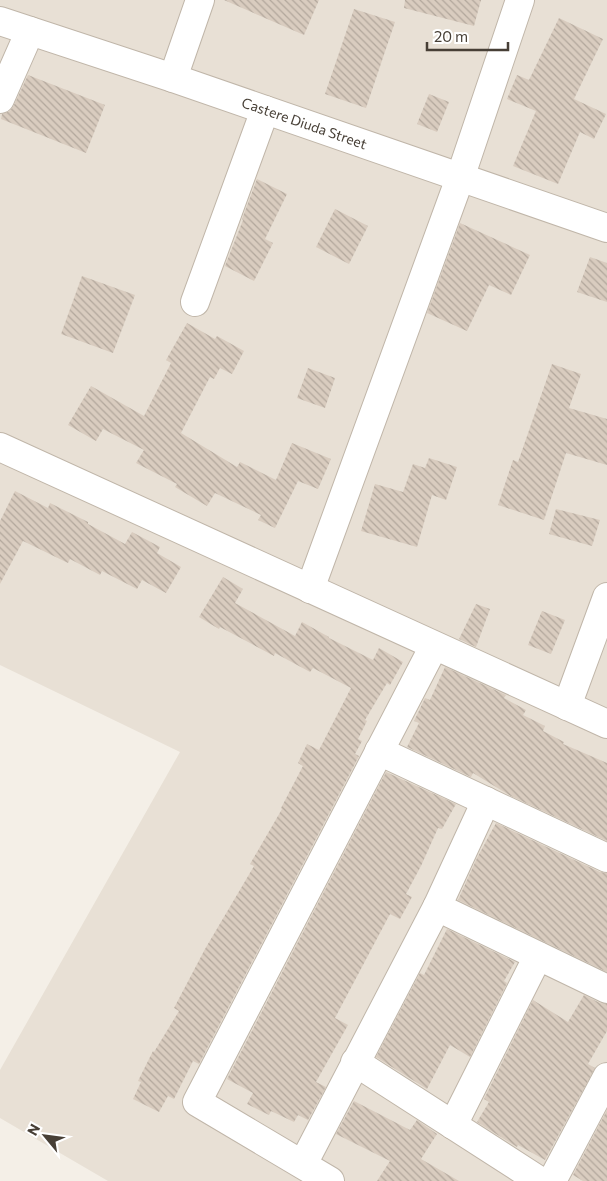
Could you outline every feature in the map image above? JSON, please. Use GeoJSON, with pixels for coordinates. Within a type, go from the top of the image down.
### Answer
{"type":"FeatureCollection","features":[{"type":"Feature","properties":{"kind":"street"},"geometry":{"type":"LineString","coordinates":[[173,78],[200,0]]}},
{"type":"Feature","properties":{"kind":"street"},"geometry":{"type":"LineString","coordinates":[[310,589],[460,178],[520,0]]}},
{"type":"Feature","properties":{"kind":"street","name":"Castere Diuda Street"},"geometry":{"type":"LineString","coordinates":[[0,21],[173,78],[607,228]]}},
{"type":"Feature","properties":{"kind":"street"},"geometry":{"type":"LineString","coordinates":[[0,99],[30,31]]}},
{"type":"Feature","properties":{"kind":"street"},"geometry":{"type":"LineString","coordinates":[[195,302],[265,110]]}},
{"type":"Feature","properties":{"kind":"street"},"geometry":{"type":"LineString","coordinates":[[0,447],[607,724]]}},
{"type":"Feature","properties":{"kind":"street"},"geometry":{"type":"LineString","coordinates":[[567,706],[607,598]]}},
{"type":"Feature","properties":{"kind":"street"},"geometry":{"type":"LineString","coordinates":[[330,1181],[197,1102],[434,646]]}},
{"type":"Feature","properties":{"kind":"street"},"geometry":{"type":"LineString","coordinates":[[379,751],[607,858]]}},
{"type":"Feature","properties":{"kind":"street"},"geometry":{"type":"LineString","coordinates":[[303,1164],[437,907],[486,802]]}},
{"type":"Feature","properties":{"kind":"street"},"geometry":{"type":"LineString","coordinates":[[437,907],[607,989]]}},
{"type":"Feature","properties":{"kind":"street"},"geometry":{"type":"LineString","coordinates":[[453,1125],[538,956]]}},
{"type":"Feature","properties":{"kind":"street"},"geometry":{"type":"LineString","coordinates":[[355,1062],[540,1181]]}},
{"type":"Feature","properties":{"kind":"street"},"geometry":{"type":"LineString","coordinates":[[552,1181],[607,1077]]}},
{"type":"Feature","properties":{"kind":"shaded area"},"geometry":{"type":"Polygon","coordinates":[[[0,0],[607,0],[607,1181],[108,1181],[0,1118],[0,1070],[180,752],[0,665],[0,0]]]}},
{"type":"Feature","properties":{"kind":"building"},"geometry":{"type":"Polygon","coordinates":[[[224,0],[319,0],[304,35],[224,0]]]}},
{"type":"Feature","properties":{"kind":"building"},"geometry":{"type":"Polygon","coordinates":[[[405,0],[481,0],[474,26],[404,8],[405,0]]]}},
{"type":"Feature","properties":{"kind":"building"},"geometry":{"type":"Polygon","coordinates":[[[354,9],[395,22],[366,108],[325,94],[354,9]]]}},
{"type":"Feature","properties":{"kind":"building"},"geometry":{"type":"Polygon","coordinates":[[[559,18],[603,39],[574,99],[606,114],[594,139],[580,132],[558,184],[513,166],[536,111],[507,99],[517,75],[529,80],[559,18]]]}},
{"type":"Feature","properties":{"kind":"building"},"geometry":{"type":"Polygon","coordinates":[[[28,75],[105,105],[86,153],[1,119],[2,114],[10,111],[14,105],[28,75]]]}},
{"type":"Feature","properties":{"kind":"building"},"geometry":{"type":"Polygon","coordinates":[[[429,94],[449,102],[437,132],[417,124],[429,94]]]}},
{"type":"Feature","properties":{"kind":"building"},"geometry":{"type":"Polygon","coordinates":[[[257,179],[287,194],[265,239],[273,243],[254,281],[225,266],[257,179]]]}},
{"type":"Feature","properties":{"kind":"building"},"geometry":{"type":"Polygon","coordinates":[[[335,209],[368,226],[349,264],[316,247],[335,209]]]}},
{"type":"Feature","properties":{"kind":"building"},"geometry":{"type":"Polygon","coordinates":[[[460,223],[530,255],[511,295],[489,285],[467,331],[427,313],[460,223]]]}},
{"type":"Feature","properties":{"kind":"building"},"geometry":{"type":"Polygon","coordinates":[[[590,257],[607,263],[607,302],[577,292],[590,257]]]}},
{"type":"Feature","properties":{"kind":"building"},"geometry":{"type":"Polygon","coordinates":[[[82,276],[135,295],[113,353],[61,334],[82,276]]]}},
{"type":"Feature","properties":{"kind":"building"},"geometry":{"type":"Polygon","coordinates":[[[187,323],[215,339],[217,336],[244,351],[232,374],[220,368],[214,379],[210,377],[181,433],[237,467],[240,462],[276,480],[292,443],[331,459],[318,489],[298,481],[275,528],[258,520],[261,515],[215,493],[207,506],[175,487],[177,484],[136,463],[144,450],[103,429],[96,441],[68,425],[91,386],[144,416],[171,363],[166,360],[187,323]]]}},
{"type":"Feature","properties":{"kind":"building"},"geometry":{"type":"Polygon","coordinates":[[[552,364],[581,374],[569,408],[607,419],[607,465],[566,453],[544,520],[498,505],[513,460],[518,462],[552,364]]]}},
{"type":"Feature","properties":{"kind":"building"},"geometry":{"type":"Polygon","coordinates":[[[308,368],[335,378],[325,408],[297,398],[308,368]]]}},
{"type":"Feature","properties":{"kind":"building"},"geometry":{"type":"Polygon","coordinates":[[[429,458],[457,467],[446,500],[432,495],[417,547],[361,531],[375,484],[403,492],[413,464],[425,468],[429,458]]]}},
{"type":"Feature","properties":{"kind":"building"},"geometry":{"type":"Polygon","coordinates":[[[15,491],[48,508],[50,503],[88,522],[88,524],[125,544],[132,532],[160,547],[157,553],[181,567],[166,593],[142,580],[137,589],[102,571],[100,575],[70,559],[68,563],[23,541],[0,584],[0,521],[15,491]]]}},
{"type":"Feature","properties":{"kind":"building"},"geometry":{"type":"Polygon","coordinates":[[[556,509],[600,520],[592,546],[549,534],[556,509]]]}},
{"type":"Feature","properties":{"kind":"building"},"geometry":{"type":"Polygon","coordinates":[[[223,577],[243,589],[235,603],[295,636],[302,622],[373,660],[379,648],[403,662],[390,685],[387,683],[365,720],[367,721],[358,739],[362,741],[355,754],[359,756],[199,1064],[193,1061],[174,1099],[168,1096],[159,1112],[133,1099],[141,1082],[138,1081],[153,1051],[179,1011],[174,1008],[205,949],[254,866],[250,864],[282,809],[303,766],[298,763],[307,744],[319,750],[351,688],[313,668],[310,672],[275,653],[274,656],[199,617],[223,577]]]}},
{"type":"Feature","properties":{"kind":"building"},"geometry":{"type":"Polygon","coordinates":[[[476,604],[490,609],[476,647],[459,639],[476,604]]]}},
{"type":"Feature","properties":{"kind":"building"},"geometry":{"type":"Polygon","coordinates":[[[542,611],[565,620],[551,654],[528,645],[542,611]]]}},
{"type":"Feature","properties":{"kind":"building"},"geometry":{"type":"Polygon","coordinates":[[[445,667],[506,695],[504,698],[526,710],[523,715],[545,726],[543,731],[564,742],[563,744],[607,763],[607,841],[511,796],[473,773],[471,777],[407,747],[419,723],[414,721],[425,698],[430,700],[445,667]]]}},
{"type":"Feature","properties":{"kind":"building"},"geometry":{"type":"Polygon","coordinates":[[[386,772],[456,804],[442,829],[438,828],[406,894],[412,897],[400,919],[390,914],[335,1018],[348,1025],[316,1082],[326,1087],[308,1120],[298,1115],[294,1122],[271,1111],[269,1115],[247,1104],[253,1093],[227,1079],[386,772]]]}},
{"type":"Feature","properties":{"kind":"building"},"geometry":{"type":"Polygon","coordinates":[[[496,823],[600,872],[607,873],[607,972],[458,900],[477,858],[496,823]]]}},
{"type":"Feature","properties":{"kind":"building"},"geometry":{"type":"Polygon","coordinates":[[[447,929],[515,962],[504,981],[507,983],[470,1057],[450,1045],[427,1089],[376,1057],[420,973],[424,975],[447,929]]]}},
{"type":"Feature","properties":{"kind":"building"},"geometry":{"type":"Polygon","coordinates":[[[584,995],[600,1003],[607,1004],[607,1031],[588,1064],[595,1068],[545,1160],[518,1145],[517,1147],[477,1122],[489,1102],[484,1099],[533,1000],[568,1022],[584,995]]]}},
{"type":"Feature","properties":{"kind":"building"},"geometry":{"type":"Polygon","coordinates":[[[354,1101],[410,1130],[417,1120],[437,1134],[421,1159],[459,1181],[377,1181],[390,1161],[336,1134],[354,1101]]]}},
{"type":"Feature","properties":{"kind":"building"},"geometry":{"type":"Polygon","coordinates":[[[607,1110],[607,1181],[583,1181],[573,1175],[607,1110]]]}}]}
